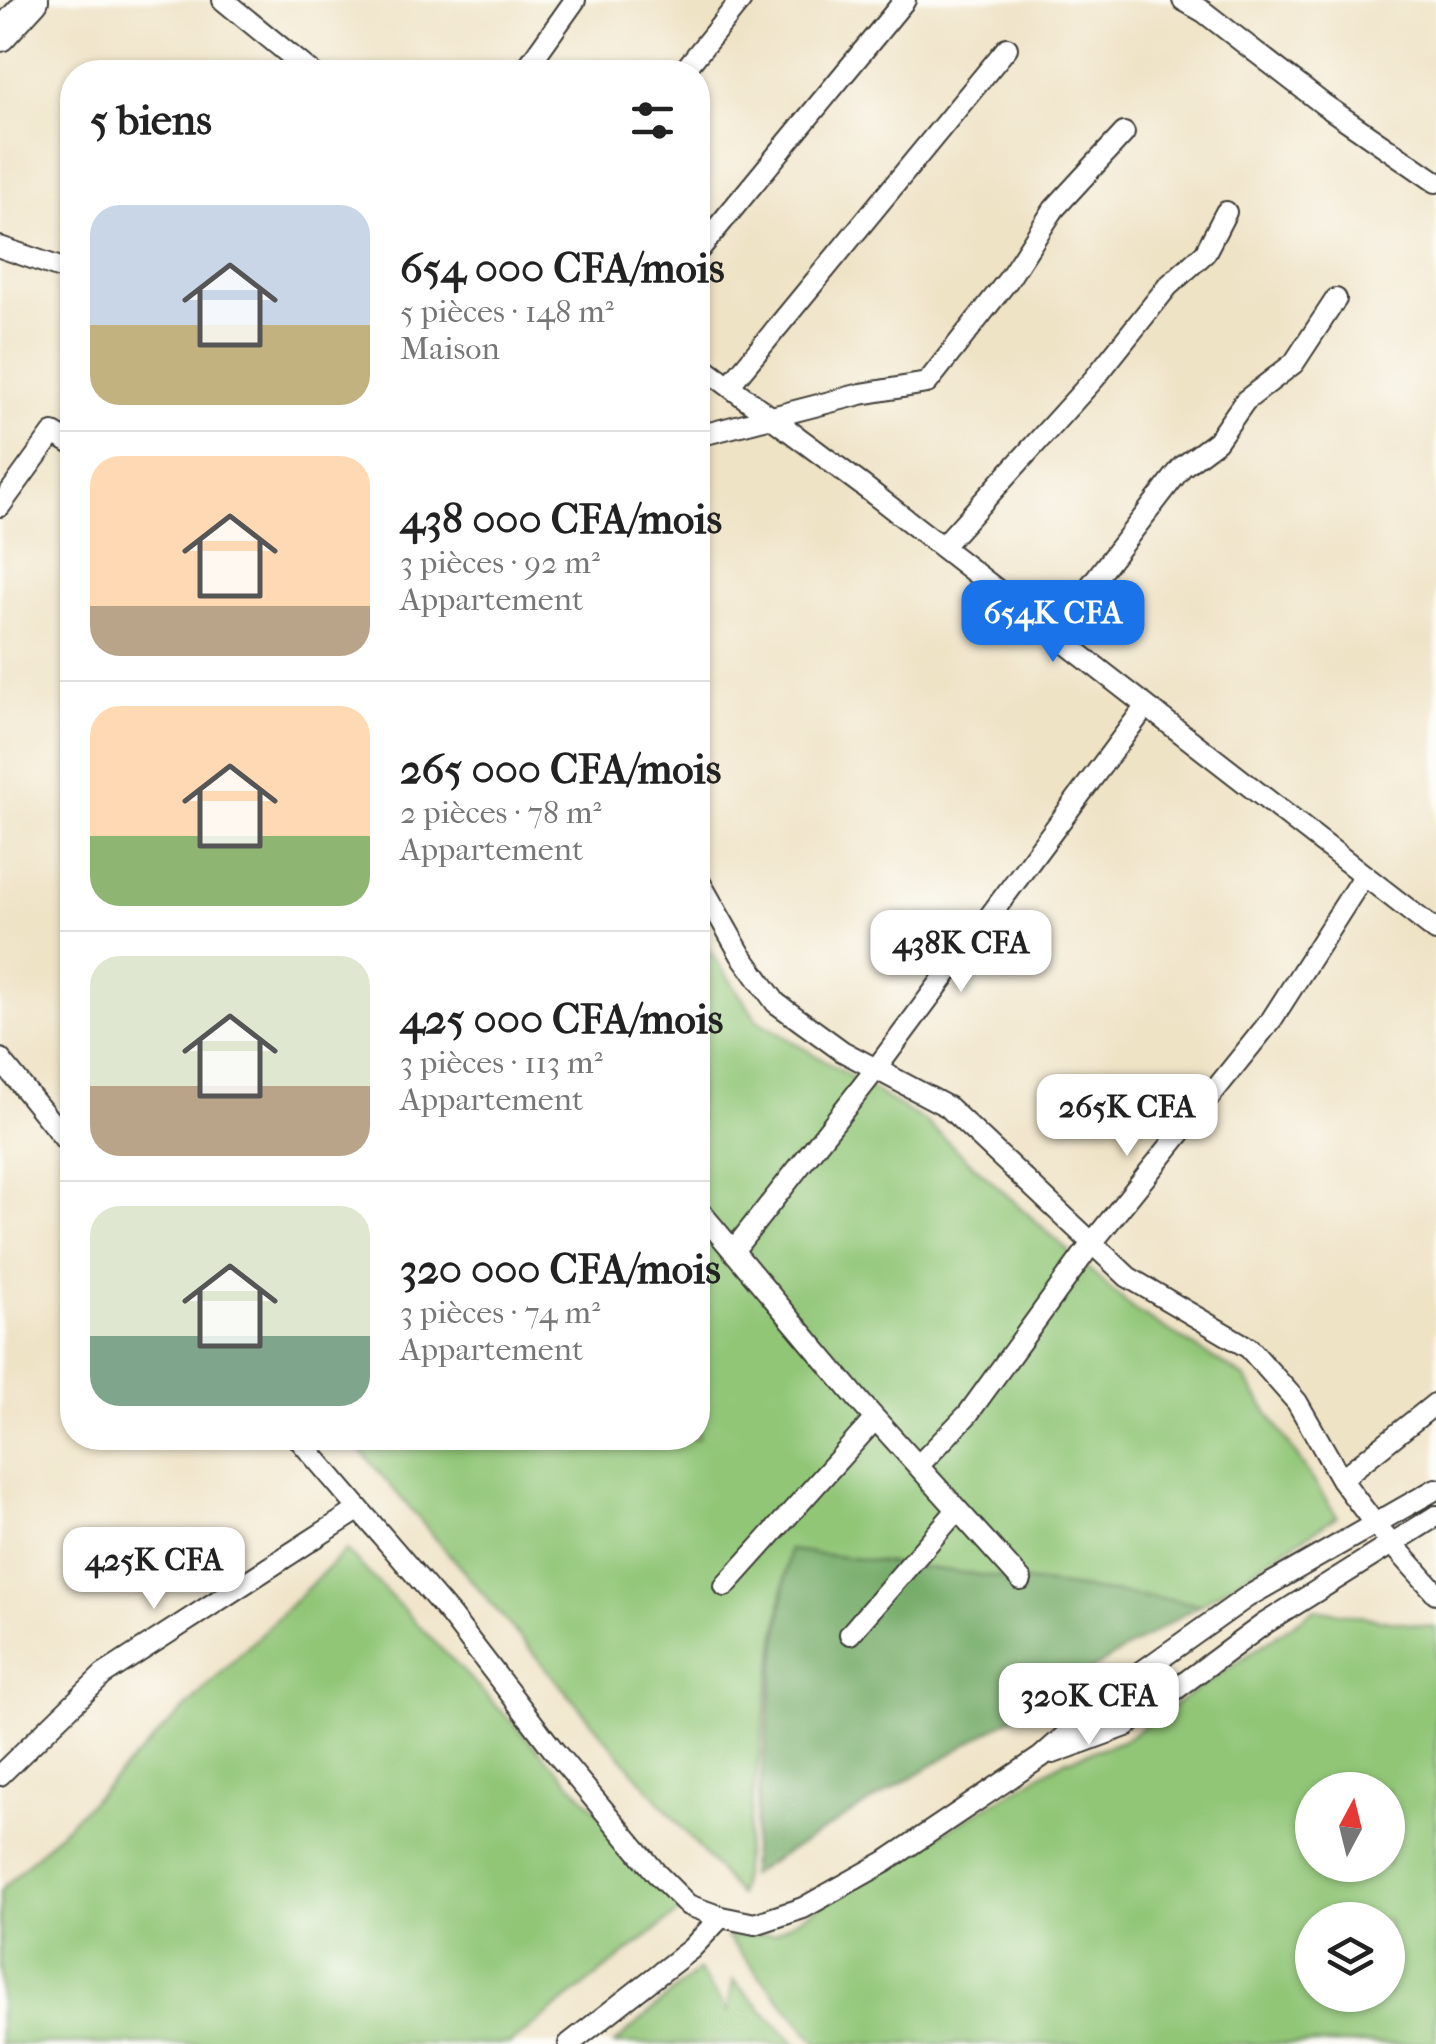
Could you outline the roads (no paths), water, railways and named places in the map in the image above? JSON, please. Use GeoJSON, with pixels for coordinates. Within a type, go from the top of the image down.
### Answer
{"type":"FeatureCollection","features":[{"type":"Feature","properties":{"kind":"highway"},"geometry":{"type":"LineString","coordinates":[[0,36],[33,0]]}},
{"type":"Feature","properties":{"kind":"street"},"geometry":{"type":"LineString","coordinates":[[223,0],[296,60]]}},
{"type":"Feature","properties":{"kind":"street"},"geometry":{"type":"LineString","coordinates":[[532,60],[575,0]]}},
{"type":"Feature","properties":{"kind":"street"},"geometry":{"type":"LineString","coordinates":[[692,60],[740,0]]}},
{"type":"Feature","properties":{"kind":"street"},"geometry":{"type":"LineString","coordinates":[[710,237],[906,0]]}},
{"type":"Feature","properties":{"kind":"street"},"geometry":{"type":"LineString","coordinates":[[1183,0],[1210,6],[1323,104],[1436,182]]}},
{"type":"Feature","properties":{"kind":"street"},"geometry":{"type":"LineString","coordinates":[[729,386],[1007,48]]}},
{"type":"Feature","properties":{"kind":"street"},"geometry":{"type":"LineString","coordinates":[[710,433],[861,394],[926,383],[1008,280],[1054,209],[1124,134]]}},
{"type":"Feature","properties":{"kind":"street"},"geometry":{"type":"LineString","coordinates":[[942,547],[1094,379],[1168,286],[1205,254],[1226,212]]}},
{"type":"Feature","properties":{"kind":"street"},"geometry":{"type":"LineString","coordinates":[[0,246],[60,268]]}},
{"type":"Feature","properties":{"kind":"street"},"geometry":{"type":"LineString","coordinates":[[1054,634],[1182,466],[1217,441],[1244,402],[1294,362],[1336,299]]}},
{"type":"Feature","properties":{"kind":"street"},"geometry":{"type":"LineString","coordinates":[[710,372],[1436,931]]}},
{"type":"Feature","properties":{"kind":"street"},"geometry":{"type":"LineString","coordinates":[[0,506],[53,433],[60,437]]}},
{"type":"Feature","properties":{"kind":"street"},"geometry":{"type":"LineString","coordinates":[[733,1251],[876,1069],[1146,706]]}},
{"type":"Feature","properties":{"kind":"street"},"geometry":{"type":"LineString","coordinates":[[918,1466],[968,1414],[1092,1243],[1272,1019],[1364,874]]}},
{"type":"Feature","properties":{"kind":"street"},"geometry":{"type":"LineString","coordinates":[[710,900],[741,955],[776,1003],[804,1027],[948,1107],[1128,1277],[1249,1348],[1297,1402],[1341,1479],[1374,1524],[1436,1593]]}},
{"type":"Feature","properties":{"kind":"street"},"geometry":{"type":"LineString","coordinates":[[0,1059],[60,1133]]}},
{"type":"Feature","properties":{"kind":"street"},"geometry":{"type":"LineString","coordinates":[[710,1223],[875,1419],[1021,1580]]}},
{"type":"Feature","properties":{"kind":"street"},"geometry":{"type":"LineString","coordinates":[[1341,1479],[1436,1402]]}},
{"type":"Feature","properties":{"kind":"street"},"geometry":{"type":"LineString","coordinates":[[725,1586],[875,1419]]}},
{"type":"Feature","properties":{"kind":"street"},"geometry":{"type":"LineString","coordinates":[[308,1450],[451,1616],[555,1752],[657,1874],[688,1906],[755,1924],[803,1908],[886,1862],[1041,1757],[1116,1690],[1246,1597],[1436,1488]]}},
{"type":"Feature","properties":{"kind":"street"},"geometry":{"type":"LineString","coordinates":[[0,1776],[103,1675],[358,1510]]}},
{"type":"Feature","properties":{"kind":"street"},"geometry":{"type":"LineString","coordinates":[[850,1634],[958,1510]]}},
{"type":"Feature","properties":{"kind":"street"},"geometry":{"type":"LineString","coordinates":[[1041,1757],[1126,1726],[1264,1624],[1436,1516]]}},
{"type":"Feature","properties":{"kind":"street"},"geometry":{"type":"LineString","coordinates":[[568,2044],[691,1949],[720,1917]]}}]}
